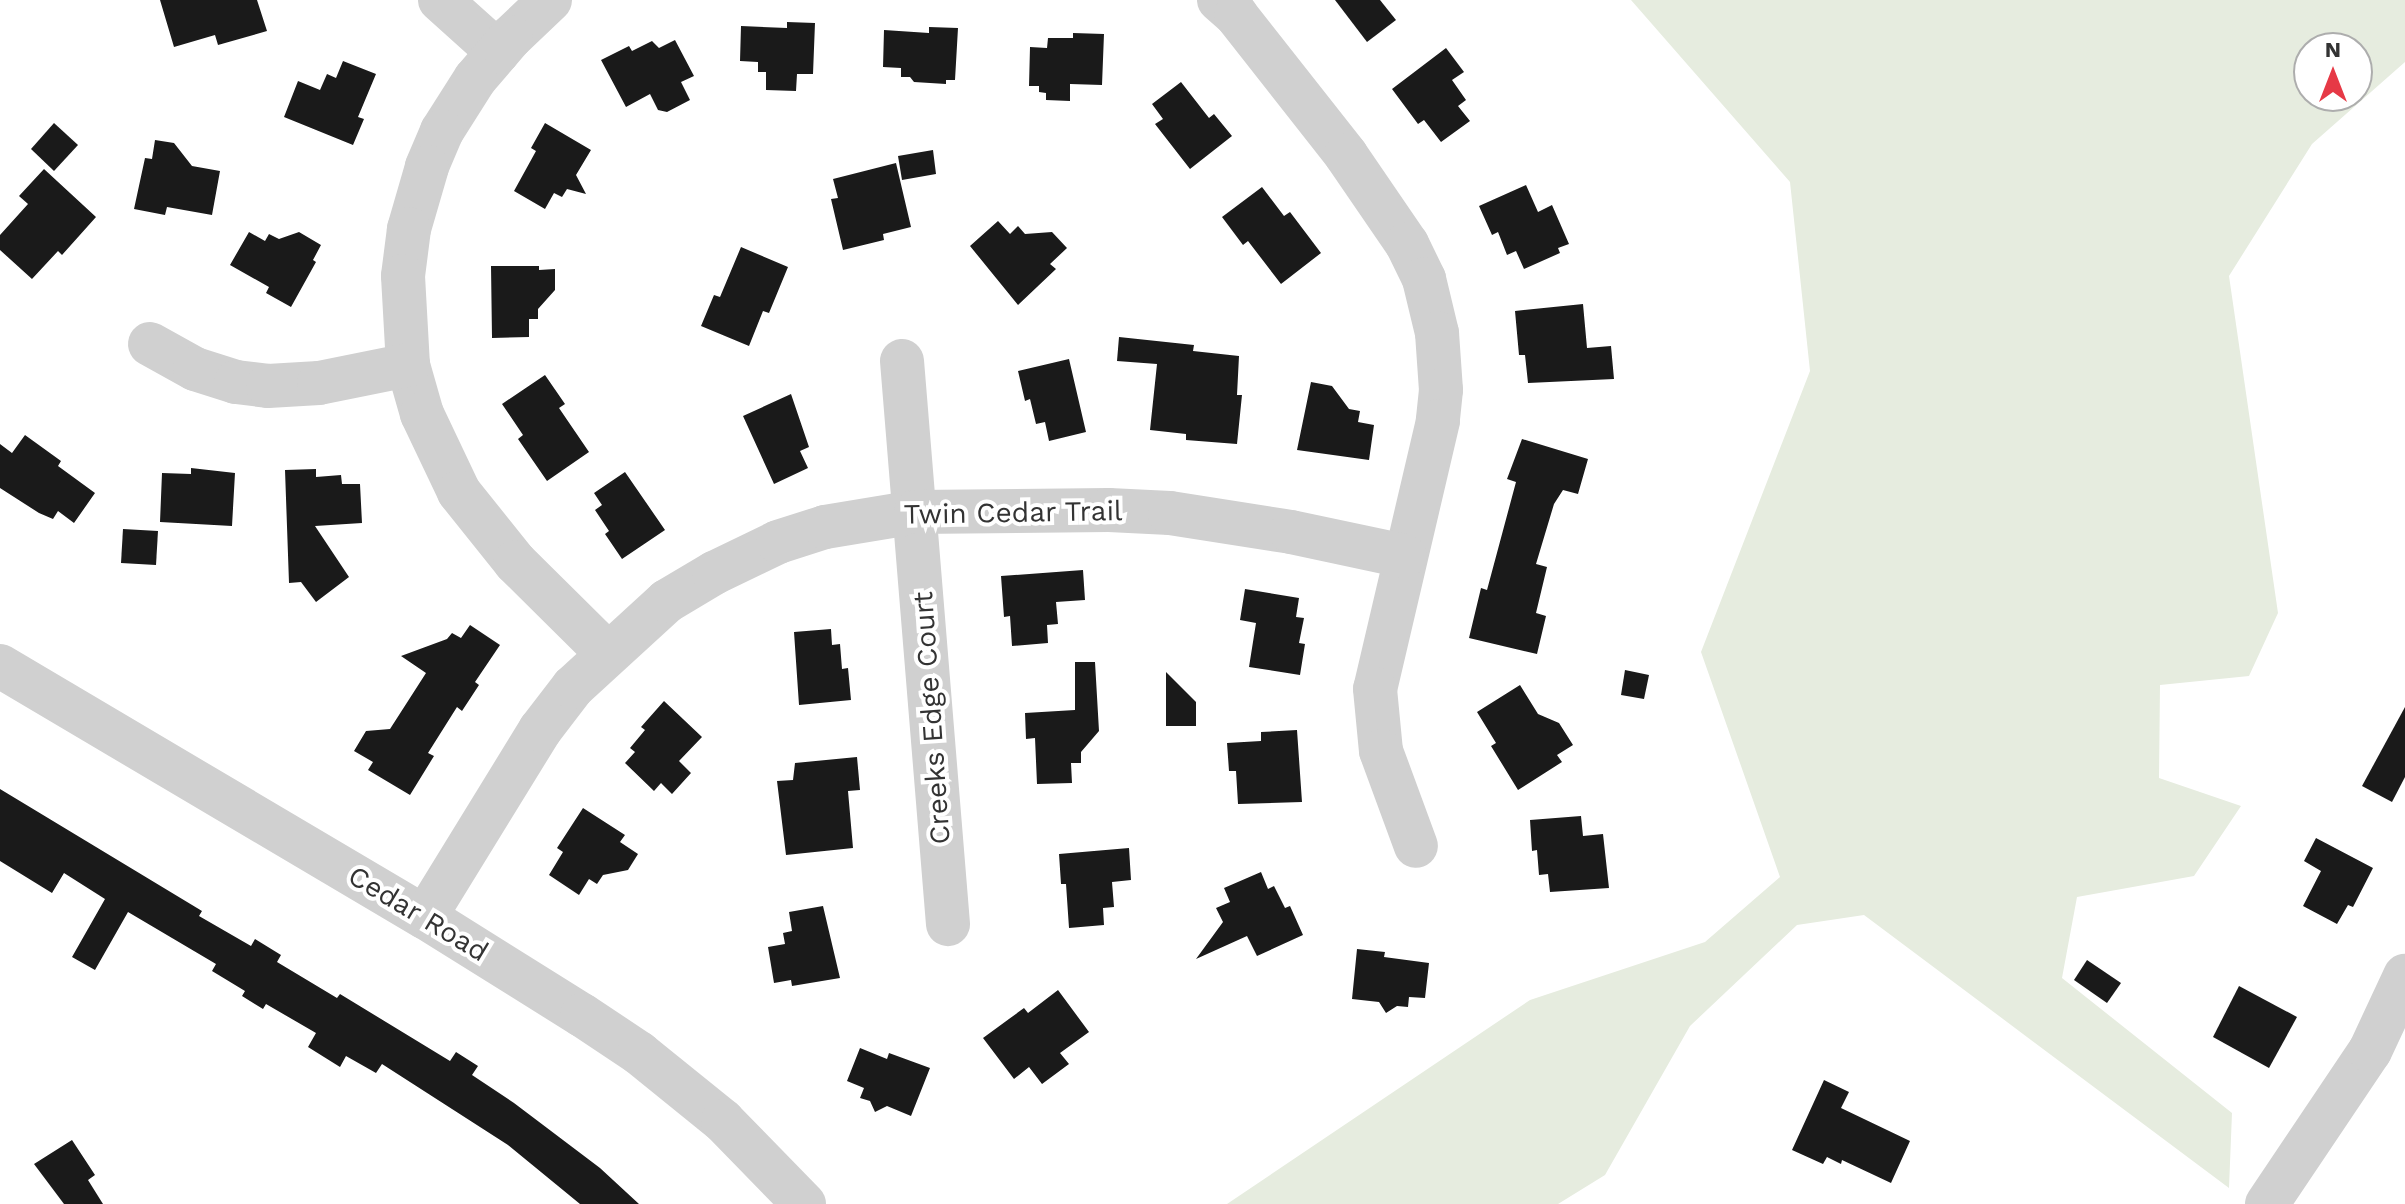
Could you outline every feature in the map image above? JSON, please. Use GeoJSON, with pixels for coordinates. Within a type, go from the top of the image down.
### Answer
{"type":"FeatureCollection","features":[{"type":"Feature","properties":{"kind":"street"},"geometry":{"type":"LineString","coordinates":[[440,0],[498,52]]}},
{"type":"Feature","properties":{"kind":"street"},"geometry":{"type":"LineString","coordinates":[[550,0],[475,79],[442,131],[409,229],[403,276],[408,365],[422,414],[444,465],[466,504],[515,562],[607,653]]}},
{"type":"Feature","properties":{"kind":"street"},"geometry":{"type":"LineString","coordinates":[[1219,0],[1236,15],[1346,155],[1407,244],[1424,279],[1437,333],[1441,390],[1428,465],[1378,669],[1375,709],[1381,751],[1416,846]]}},
{"type":"Feature","properties":{"kind":"street"},"geometry":{"type":"LineString","coordinates":[[150,344],[195,369],[236,382],[268,386],[319,383],[408,365]]}},
{"type":"Feature","properties":{"kind":"street","name":"Creeks Edge Court"},"geometry":{"type":"LineString","coordinates":[[902,361],[948,924]]}},
{"type":"Feature","properties":{"kind":"street","name":"Twin Cedar Trail"},"geometry":{"type":"LineString","coordinates":[[425,917],[540,730],[573,687],[667,601],[714,573],[778,542],[825,527],[916,512],[1037,508],[1170,513],[1291,532],[1404,556]]}},
{"type":"Feature","properties":{"kind":"street","name":"Cedar Road"},"geometry":{"type":"LineString","coordinates":[[0,666],[425,917],[639,1053],[723,1121],[804,1204]]}},
{"type":"Feature","properties":{"kind":"street"},"geometry":{"type":"LineString","coordinates":[[2267,1204],[2370,1051],[2405,976]]}},
{"type":"Feature","properties":{"kind":"shaded area"},"geometry":{"type":"Polygon","coordinates":[[[1631,0],[2405,0],[2405,62],[2373,90],[2373,32],[2293,32],[2293,112],[2348,112],[2312,144],[2229,276],[2278,613],[2249,676],[2160,685],[2159,778],[2241,806],[2194,876],[2077,897],[2062,978],[2232,1113],[2229,1188],[1864,915],[1797,925],[1690,1026],[1605,1175],[1558,1204],[1227,1204],[1530,1000],[1705,942],[1780,877],[1701,652],[1810,371],[1790,182],[1631,0]]]}},
{"type":"Feature","properties":{"kind":"building"},"geometry":{"type":"Polygon","coordinates":[[[160,0],[257,0],[267,31],[218,45],[215,35],[174,47],[160,0]]]}},
{"type":"Feature","properties":{"kind":"building"},"geometry":{"type":"Polygon","coordinates":[[[1335,0],[1380,0],[1396,20],[1367,42],[1335,0]]]}},
{"type":"Feature","properties":{"kind":"building"},"geometry":{"type":"Polygon","coordinates":[[[787,22],[815,23],[813,74],[797,74],[796,91],[766,90],[766,72],[758,72],[758,62],[740,61],[741,26],[787,28],[787,22]]]}},
{"type":"Feature","properties":{"kind":"building"},"geometry":{"type":"Polygon","coordinates":[[[929,27],[958,28],[955,80],[946,80],[946,84],[914,82],[910,77],[901,77],[901,68],[883,67],[884,30],[929,33],[929,27]]]}},
{"type":"Feature","properties":{"kind":"building"},"geometry":{"type":"Polygon","coordinates":[[[1073,33],[1104,34],[1102,85],[1070,84],[1070,101],[1046,100],[1046,93],[1039,92],[1039,86],[1029,86],[1030,47],[1047,48],[1048,38],[1073,38],[1073,33]]]}},
{"type":"Feature","properties":{"kind":"building"},"geometry":{"type":"Polygon","coordinates":[[[675,40],[694,76],[681,82],[690,100],[667,112],[658,110],[650,94],[626,107],[601,60],[629,46],[632,51],[652,41],[659,48],[675,40]]]}},
{"type":"Feature","properties":{"kind":"building"},"geometry":{"type":"Polygon","coordinates":[[[1446,48],[1464,72],[1452,80],[1466,100],[1458,106],[1470,121],[1441,142],[1424,120],[1418,124],[1392,89],[1446,48]]]}},
{"type":"Feature","properties":{"kind":"building"},"geometry":{"type":"Polygon","coordinates":[[[343,61],[376,74],[358,117],[364,119],[353,145],[284,117],[298,81],[320,90],[327,74],[336,78],[343,61]]]}},
{"type":"Feature","properties":{"kind":"building"},"geometry":{"type":"Polygon","coordinates":[[[1181,82],[1209,118],[1214,114],[1232,136],[1190,169],[1155,124],[1163,119],[1152,104],[1181,82]]]}},
{"type":"Feature","properties":{"kind":"building"},"geometry":{"type":"Polygon","coordinates":[[[54,123],[78,145],[54,171],[31,149],[54,123]]]}},
{"type":"Feature","properties":{"kind":"building"},"geometry":{"type":"Polygon","coordinates":[[[545,123],[591,150],[576,175],[586,194],[567,189],[562,197],[554,193],[545,209],[514,191],[536,151],[531,148],[545,123]]]}},
{"type":"Feature","properties":{"kind":"building"},"geometry":{"type":"Polygon","coordinates":[[[155,140],[174,143],[192,166],[220,171],[212,215],[167,207],[165,215],[134,209],[145,158],[152,159],[155,140]]]}},
{"type":"Feature","properties":{"kind":"building"},"geometry":{"type":"Polygon","coordinates":[[[933,150],[936,174],[902,180],[898,156],[933,150]]]}},
{"type":"Feature","properties":{"kind":"building"},"geometry":{"type":"Polygon","coordinates":[[[896,163],[911,227],[883,234],[884,240],[843,250],[831,199],[838,198],[833,179],[896,163]]]}},
{"type":"Feature","properties":{"kind":"building"},"geometry":{"type":"Polygon","coordinates":[[[44,169],[96,217],[62,255],[58,251],[32,279],[0,250],[0,235],[28,204],[19,196],[44,169]]]}},
{"type":"Feature","properties":{"kind":"building"},"geometry":{"type":"Polygon","coordinates":[[[1526,185],[1538,212],[1552,205],[1569,244],[1558,248],[1560,253],[1524,269],[1516,251],[1507,255],[1498,232],[1492,235],[1479,206],[1526,185]]]}},
{"type":"Feature","properties":{"kind":"building"},"geometry":{"type":"Polygon","coordinates":[[[1262,187],[1284,216],[1290,212],[1321,253],[1281,284],[1248,241],[1243,245],[1222,217],[1262,187]]]}},
{"type":"Feature","properties":{"kind":"building"},"geometry":{"type":"Polygon","coordinates":[[[998,221],[1010,234],[1018,226],[1025,234],[1052,232],[1067,248],[1050,264],[1056,269],[1018,305],[970,246],[998,221]]]}},
{"type":"Feature","properties":{"kind":"building"},"geometry":{"type":"Polygon","coordinates":[[[249,232],[265,241],[269,234],[279,239],[299,232],[321,245],[313,260],[316,262],[291,307],[266,293],[269,287],[230,265],[249,232]]]}},
{"type":"Feature","properties":{"kind":"building"},"geometry":{"type":"Polygon","coordinates":[[[741,247],[788,267],[769,313],[763,311],[749,346],[701,326],[714,295],[720,297],[741,247]]]}},
{"type":"Feature","properties":{"kind":"building"},"geometry":{"type":"Polygon","coordinates":[[[491,266],[555,269],[555,290],[538,309],[538,319],[529,319],[529,337],[492,338],[491,266]]]}},
{"type":"Feature","properties":{"kind":"building"},"geometry":{"type":"Polygon","coordinates":[[[1583,304],[1587,348],[1611,346],[1614,379],[1528,383],[1525,355],[1519,355],[1515,311],[1583,304]]]}},
{"type":"Feature","properties":{"kind":"building"},"geometry":{"type":"Polygon","coordinates":[[[1119,337],[1194,345],[1193,351],[1239,356],[1237,395],[1242,395],[1237,444],[1186,440],[1186,434],[1150,430],[1157,364],[1117,361],[1119,337]]]}},
{"type":"Feature","properties":{"kind":"building"},"geometry":{"type":"Polygon","coordinates":[[[1069,359],[1086,432],[1049,441],[1045,422],[1036,424],[1030,399],[1025,401],[1018,371],[1069,359]]]}},
{"type":"Feature","properties":{"kind":"building"},"geometry":{"type":"Polygon","coordinates":[[[545,375],[565,404],[559,408],[589,452],[547,481],[518,439],[523,435],[502,404],[545,375]]]}},
{"type":"Feature","properties":{"kind":"building"},"geometry":{"type":"Polygon","coordinates":[[[1311,382],[1332,386],[1349,409],[1360,411],[1358,422],[1374,425],[1369,460],[1297,450],[1311,382]]]}},
{"type":"Feature","properties":{"kind":"building"},"geometry":{"type":"Polygon","coordinates":[[[791,394],[809,447],[800,451],[808,468],[774,484],[743,416],[791,394]]]}},
{"type":"Feature","properties":{"kind":"building"},"geometry":{"type":"Polygon","coordinates":[[[25,435],[61,461],[58,466],[95,493],[74,523],[58,511],[53,519],[39,513],[0,488],[0,444],[12,453],[25,435]]]}},
{"type":"Feature","properties":{"kind":"building"},"geometry":{"type":"Polygon","coordinates":[[[1522,439],[1588,459],[1578,494],[1563,490],[1554,504],[1536,564],[1547,567],[1536,613],[1546,616],[1537,654],[1469,638],[1481,588],[1487,590],[1516,482],[1507,479],[1522,439]]]}},
{"type":"Feature","properties":{"kind":"building"},"geometry":{"type":"Polygon","coordinates":[[[191,468],[235,473],[232,526],[160,522],[162,473],[191,474],[191,468]]]}},
{"type":"Feature","properties":{"kind":"building"},"geometry":{"type":"Polygon","coordinates":[[[316,469],[316,477],[341,475],[342,484],[360,484],[362,523],[315,526],[349,577],[316,602],[301,582],[289,583],[285,470],[316,469]]]}},
{"type":"Feature","properties":{"kind":"building"},"geometry":{"type":"Polygon","coordinates":[[[625,472],[665,530],[622,559],[605,534],[609,531],[595,510],[602,505],[594,493],[625,472]]]}},
{"type":"Feature","properties":{"kind":"building"},"geometry":{"type":"Polygon","coordinates":[[[123,529],[158,531],[156,565],[121,563],[123,529]]]}},
{"type":"Feature","properties":{"kind":"building"},"geometry":{"type":"Polygon","coordinates":[[[1083,570],[1085,600],[1056,602],[1058,624],[1047,625],[1048,643],[1012,646],[1010,616],[1004,617],[1001,576],[1083,570]]]}},
{"type":"Feature","properties":{"kind":"building"},"geometry":{"type":"Polygon","coordinates":[[[1245,589],[1299,598],[1296,617],[1304,618],[1299,643],[1305,644],[1300,675],[1249,667],[1256,623],[1240,620],[1245,589]]]}},
{"type":"Feature","properties":{"kind":"building"},"geometry":{"type":"Polygon","coordinates":[[[470,625],[500,645],[475,682],[479,685],[462,711],[457,707],[428,753],[434,756],[410,795],[368,770],[373,762],[354,751],[366,731],[390,729],[426,673],[401,656],[447,639],[452,633],[461,638],[470,625]]]}},
{"type":"Feature","properties":{"kind":"building"},"geometry":{"type":"Polygon","coordinates":[[[831,629],[832,645],[840,644],[842,669],[848,668],[851,700],[799,705],[794,632],[831,629]]]}},
{"type":"Feature","properties":{"kind":"building"},"geometry":{"type":"Polygon","coordinates":[[[1075,662],[1095,662],[1099,731],[1081,752],[1081,763],[1071,763],[1072,783],[1037,784],[1035,738],[1026,739],[1025,713],[1075,710],[1075,662]]]}},
{"type":"Feature","properties":{"kind":"building"},"geometry":{"type":"Polygon","coordinates":[[[1625,670],[1649,675],[1644,699],[1621,695],[1625,670]]]}},
{"type":"Feature","properties":{"kind":"building"},"geometry":{"type":"Polygon","coordinates":[[[1166,672],[1196,702],[1196,726],[1166,726],[1166,672]]]}},
{"type":"Feature","properties":{"kind":"building"},"geometry":{"type":"Polygon","coordinates":[[[1520,685],[1538,714],[1559,723],[1573,745],[1557,755],[1562,762],[1518,790],[1491,746],[1496,743],[1477,712],[1520,685]]]}},
{"type":"Feature","properties":{"kind":"building"},"geometry":{"type":"Polygon","coordinates":[[[664,701],[702,737],[679,761],[691,773],[672,794],[661,783],[654,791],[625,763],[635,752],[630,748],[645,730],[641,727],[664,701]]]}},
{"type":"Feature","properties":{"kind":"building"},"geometry":{"type":"Polygon","coordinates":[[[2405,707],[2405,777],[2392,802],[2362,786],[2405,707]]]}},
{"type":"Feature","properties":{"kind":"building"},"geometry":{"type":"Polygon","coordinates":[[[1297,730],[1302,802],[1238,804],[1236,771],[1229,771],[1227,743],[1261,741],[1261,732],[1297,730]]]}},
{"type":"Feature","properties":{"kind":"building"},"geometry":{"type":"Polygon","coordinates":[[[857,757],[860,790],[848,791],[853,848],[786,855],[777,781],[793,780],[795,763],[857,757]]]}},
{"type":"Feature","properties":{"kind":"building"},"geometry":{"type":"Polygon","coordinates":[[[0,789],[202,911],[199,916],[251,946],[255,939],[281,955],[277,962],[337,998],[340,994],[450,1061],[456,1052],[478,1066],[472,1075],[600,1168],[639,1204],[580,1204],[508,1145],[382,1064],[376,1073],[346,1056],[340,1067],[308,1047],[316,1033],[266,1004],[263,1009],[242,996],[245,991],[212,971],[216,964],[128,912],[95,970],[72,957],[105,899],[64,873],[52,893],[0,861],[0,789]]]}},
{"type":"Feature","properties":{"kind":"building"},"geometry":{"type":"Polygon","coordinates":[[[583,808],[625,835],[620,842],[638,854],[628,870],[603,875],[597,884],[589,879],[579,895],[549,875],[563,852],[557,848],[583,808]]]}},
{"type":"Feature","properties":{"kind":"building"},"geometry":{"type":"Polygon","coordinates":[[[1581,816],[1583,836],[1603,834],[1609,888],[1550,892],[1548,874],[1539,875],[1537,850],[1532,851],[1530,820],[1581,816]]]}},
{"type":"Feature","properties":{"kind":"building"},"geometry":{"type":"Polygon","coordinates":[[[2316,838],[2373,868],[2353,907],[2348,905],[2337,924],[2303,906],[2321,871],[2304,861],[2316,838]]]}},
{"type":"Feature","properties":{"kind":"building"},"geometry":{"type":"Polygon","coordinates":[[[1129,848],[1131,880],[1112,882],[1114,907],[1103,908],[1104,925],[1069,928],[1066,884],[1061,884],[1059,854],[1129,848]]]}},
{"type":"Feature","properties":{"kind":"building"},"geometry":{"type":"Polygon","coordinates":[[[1261,872],[1268,889],[1274,886],[1285,908],[1290,906],[1303,935],[1257,956],[1247,936],[1196,959],[1223,922],[1216,908],[1230,902],[1224,888],[1261,872]]]}},
{"type":"Feature","properties":{"kind":"building"},"geometry":{"type":"Polygon","coordinates":[[[823,906],[840,978],[792,986],[791,980],[774,983],[768,947],[785,944],[783,933],[792,931],[789,912],[823,906]]]}},
{"type":"Feature","properties":{"kind":"building"},"geometry":{"type":"Polygon","coordinates":[[[1357,949],[1385,952],[1384,957],[1429,963],[1425,998],[1409,997],[1408,1007],[1397,1006],[1386,1013],[1379,1002],[1352,999],[1357,949]]]}},
{"type":"Feature","properties":{"kind":"building"},"geometry":{"type":"Polygon","coordinates":[[[2087,960],[2121,983],[2107,1003],[2074,980],[2087,960]]]}},
{"type":"Feature","properties":{"kind":"building"},"geometry":{"type":"Polygon","coordinates":[[[2239,986],[2297,1017],[2269,1068],[2213,1037],[2239,986]]]}},
{"type":"Feature","properties":{"kind":"building"},"geometry":{"type":"Polygon","coordinates":[[[1058,990],[1089,1032],[1060,1053],[1069,1064],[1042,1084],[1029,1067],[1014,1079],[983,1038],[1024,1008],[1028,1013],[1058,990]]]}},
{"type":"Feature","properties":{"kind":"building"},"geometry":{"type":"Polygon","coordinates":[[[860,1048],[887,1059],[889,1053],[930,1068],[911,1116],[887,1106],[875,1112],[870,1101],[860,1098],[864,1088],[847,1081],[860,1048]]]}},
{"type":"Feature","properties":{"kind":"building"},"geometry":{"type":"Polygon","coordinates":[[[1824,1080],[1849,1092],[1841,1108],[1910,1141],[1891,1183],[1842,1160],[1841,1164],[1827,1157],[1823,1164],[1792,1150],[1824,1080]]]}},
{"type":"Feature","properties":{"kind":"building"},"geometry":{"type":"Polygon","coordinates":[[[72,1140],[95,1175],[88,1180],[103,1204],[64,1204],[34,1164],[72,1140]]]}}]}
